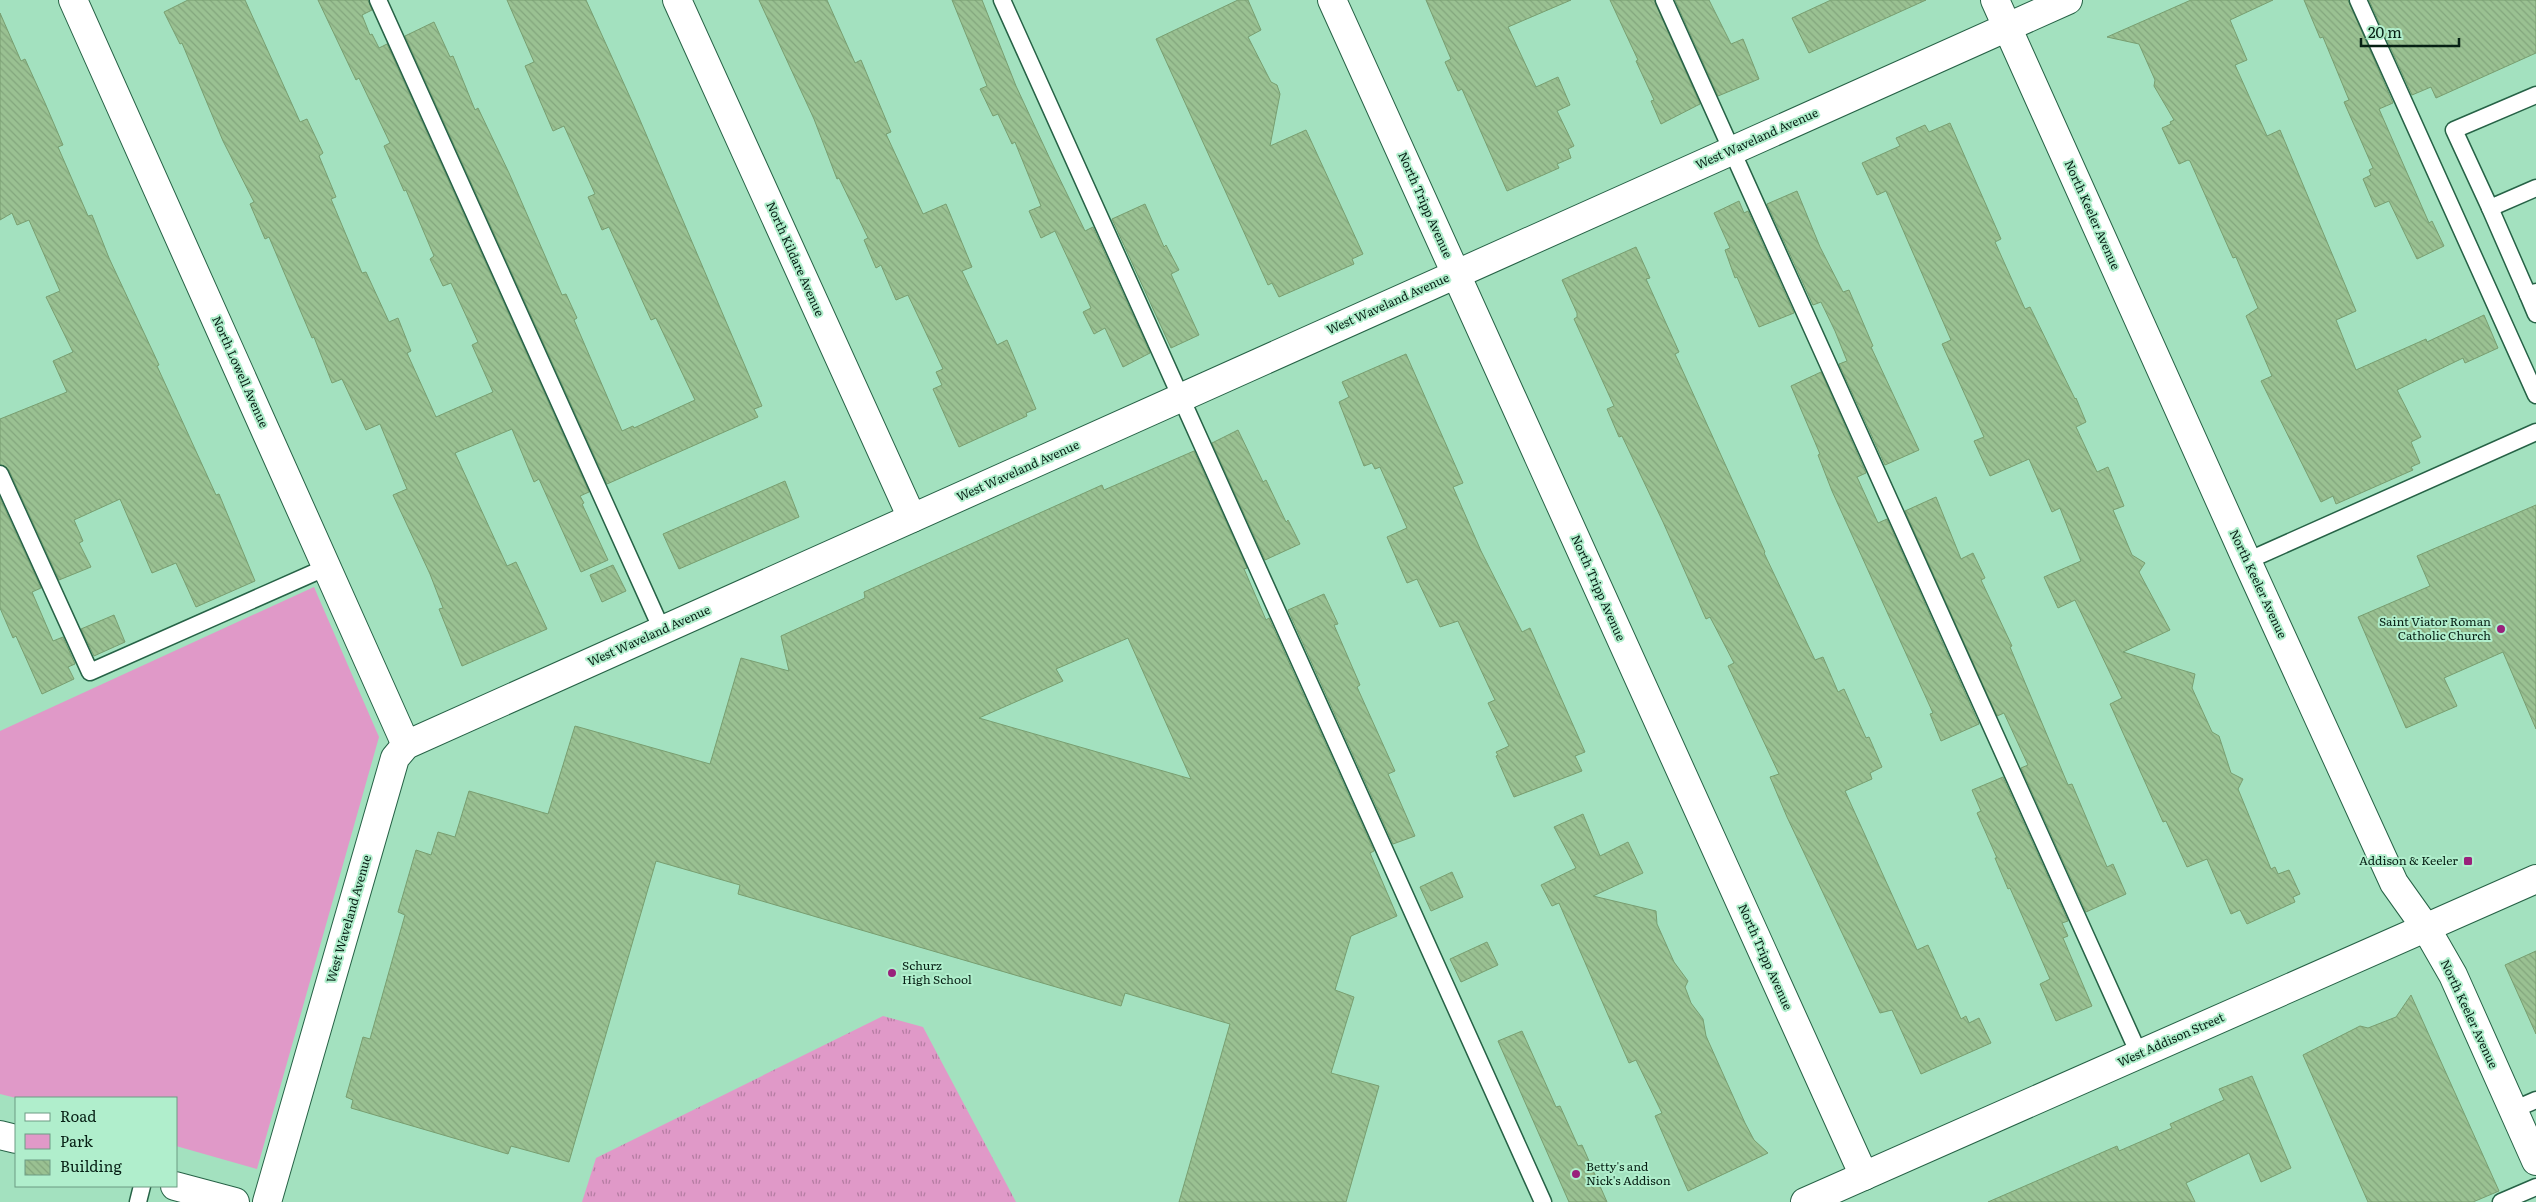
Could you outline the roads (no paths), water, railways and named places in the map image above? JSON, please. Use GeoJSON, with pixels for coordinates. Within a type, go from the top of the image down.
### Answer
{"type":"FeatureCollection","features":[{"type":"Feature","properties":{"kind":"street","name":"North Lowell Avenue"},"geometry":{"type":"LineString","coordinates":[[73,0],[406,745]]}},
{"type":"Feature","properties":{"kind":"street","name":"North Kildare Avenue"},"geometry":{"type":"LineString","coordinates":[[677,0],[912,518]]}},
{"type":"Feature","properties":{"kind":"street","name":"North Tripp Avenue"},"geometry":{"type":"LineString","coordinates":[[1332,0],[1864,1176]]}},
{"type":"Feature","properties":{"kind":"street","name":"North Keeler Avenue"},"geometry":{"type":"LineString","coordinates":[[1995,0],[2394,883],[2426,928],[2525,1105],[2536,1161]]}},
{"type":"Feature","properties":{"kind":"street","name":"West Waveland Avenue"},"geometry":{"type":"LineString","coordinates":[[267,1202],[396,758],[406,745],[2068,0]]}},
{"type":"Feature","properties":{"kind":"street","name":"West Addison Street"},"geometry":{"type":"LineString","coordinates":[[1805,1202],[2536,879]]}},
{"type":"Feature","properties":{"kind":"street"},"geometry":{"type":"LineString","coordinates":[[0,1135],[15,1139]]}},
{"type":"Feature","properties":{"kind":"street"},"geometry":{"type":"LineString","coordinates":[[178,1187],[234,1202]]}},
{"type":"Feature","properties":{"kind":"lane"},"geometry":{"type":"LineString","coordinates":[[378,0],[662,630]]}},
{"type":"Feature","properties":{"kind":"lane"},"geometry":{"type":"LineString","coordinates":[[1002,0],[1543,1202]]}},
{"type":"Feature","properties":{"kind":"lane"},"geometry":{"type":"LineString","coordinates":[[1664,0],[2139,1054]]}},
{"type":"Feature","properties":{"kind":"lane"},"geometry":{"type":"LineString","coordinates":[[2358,0],[2536,395]]}},
{"type":"Feature","properties":{"kind":"lane"},"geometry":{"type":"LineString","coordinates":[[2536,95],[2454,130],[2532,294],[2536,314]]}},
{"type":"Feature","properties":{"kind":"lane"},"geometry":{"type":"LineString","coordinates":[[2490,208],[2536,188]]}},
{"type":"Feature","properties":{"kind":"lane"},"geometry":{"type":"LineString","coordinates":[[2247,561],[2536,432]]}},
{"type":"Feature","properties":{"kind":"lane"},"geometry":{"type":"LineString","coordinates":[[0,474],[90,672],[327,567]]}},
{"type":"Feature","properties":{"kind":"lane"},"geometry":{"type":"LineString","coordinates":[[2501,1202],[2536,1186]]}},
{"type":"Feature","properties":{"kind":"lane"},"geometry":{"type":"LineString","coordinates":[[138,1202],[142,1187]]}},
{"type":"Feature","properties":{"kind":"place","name":"Saint Viator Roman Catholic Church"},"geometry":{"type":"Point","coordinates":[2501,629]}},
{"type":"Feature","properties":{"kind":"place","name":"Addison & Keeler"},"geometry":{"type":"Point","coordinates":[2468,861]}},
{"type":"Feature","properties":{"kind":"place","name":"Schurz High School"},"geometry":{"type":"Point","coordinates":[892,973]}},
{"type":"Feature","properties":{"kind":"place","name":"Betty's and Nick's Addison"},"geometry":{"type":"Point","coordinates":[1576,1174]}}]}
